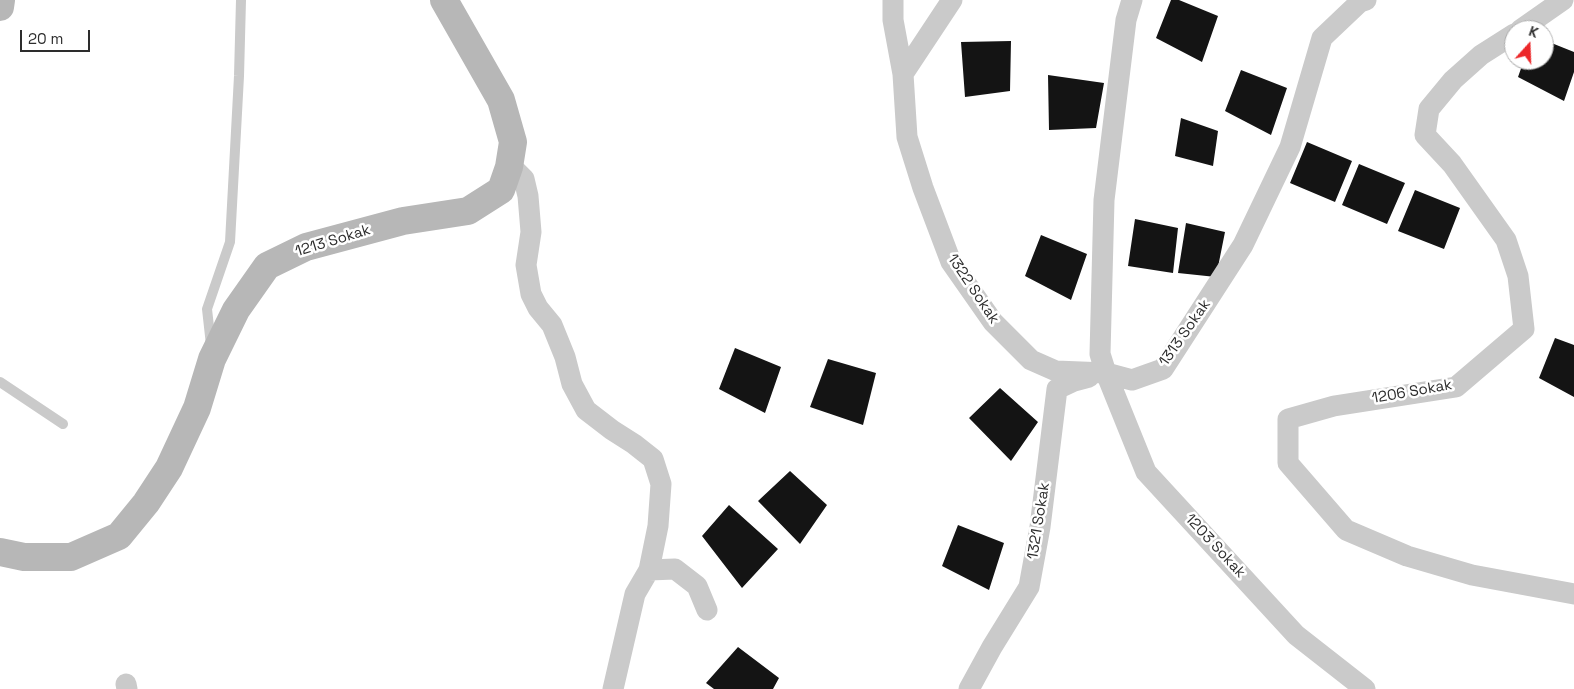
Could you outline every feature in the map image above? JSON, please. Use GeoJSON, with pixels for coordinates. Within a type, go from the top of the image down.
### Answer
{"type":"FeatureCollection","features":[{"type":"Feature","properties":{"kind":"street"},"geometry":{"type":"LineString","coordinates":[[0,7],[1,0]]}},
{"type":"Feature","properties":{"kind":"street","name":"1213 Sokak"},"geometry":{"type":"LineString","coordinates":[[0,552],[24,557],[71,557],[119,536],[146,503],[169,468],[197,408],[212,360],[236,310],[267,266],[306,247],[403,221],[468,211],[501,190],[513,142],[501,100],[444,0]]}},
{"type":"Feature","properties":{"kind":"street","name":"1322 Sokak"},"geometry":{"type":"LineString","coordinates":[[893,0],[893,20],[903,74],[907,137],[923,188],[951,262],[994,322],[1031,360],[1056,371],[1106,373]]}},
{"type":"Feature","properties":{"kind":"street"},"geometry":{"type":"LineString","coordinates":[[903,74],[952,0]]}},
{"type":"Feature","properties":{"kind":"street"},"geometry":{"type":"LineString","coordinates":[[1106,373],[1100,354],[1104,200],[1126,20],[1132,0]]}},
{"type":"Feature","properties":{"kind":"street","name":"1313 Sokak"},"geometry":{"type":"LineString","coordinates":[[1106,373],[1132,380],[1163,369],[1243,244],[1290,148],[1322,38],[1360,2],[1366,0]]}},
{"type":"Feature","properties":{"kind":"street"},"geometry":{"type":"LineString","coordinates":[[1534,20],[1563,0]]}},
{"type":"Feature","properties":{"kind":"street","name":"1206 Sokak"},"geometry":{"type":"LineString","coordinates":[[1504,40],[1481,55],[1453,80],[1429,109],[1425,135],[1452,164],[1506,240],[1518,276],[1524,329],[1456,387],[1334,406],[1288,419],[1288,463],[1346,530],[1407,556],[1472,575],[1574,594]]}},
{"type":"Feature","properties":{"kind":"street"},"geometry":{"type":"LineString","coordinates":[[509,164],[524,179],[528,196],[531,232],[526,266],[531,294],[538,308],[552,325],[565,357],[572,384],[586,410],[653,459],[661,484],[658,526],[648,570],[635,594],[613,689]]}},
{"type":"Feature","properties":{"kind":"street","name":"1321 Sokak"},"geometry":{"type":"LineString","coordinates":[[968,689],[1028,587],[1040,527],[1057,389],[1074,381],[1106,373]]}},
{"type":"Feature","properties":{"kind":"street","name":"1203 Sokak"},"geometry":{"type":"LineString","coordinates":[[1106,373],[1146,472],[1296,635],[1365,689]]}},
{"type":"Feature","properties":{"kind":"street"},"geometry":{"type":"LineString","coordinates":[[648,570],[675,569],[697,586],[707,610]]}},
{"type":"Feature","properties":{"kind":"lane"},"geometry":{"type":"LineString","coordinates":[[212,360],[207,309],[230,242],[241,0]]}},
{"type":"Feature","properties":{"kind":"lane"},"geometry":{"type":"LineString","coordinates":[[0,382],[63,424]]}},
{"type":"Feature","properties":{"kind":"building"},"geometry":{"type":"Polygon","coordinates":[[[1171,0],[1179,0],[1218,16],[1202,62],[1156,38],[1171,0]]]}},
{"type":"Feature","properties":{"kind":"building"},"geometry":{"type":"Polygon","coordinates":[[[1011,41],[1010,91],[965,97],[961,42],[1011,41]]]}},
{"type":"Feature","properties":{"kind":"building"},"geometry":{"type":"Polygon","coordinates":[[[1554,44],[1574,52],[1574,72],[1564,101],[1518,77],[1520,70],[1554,70],[1554,44]]]}},
{"type":"Feature","properties":{"kind":"building"},"geometry":{"type":"Polygon","coordinates":[[[1241,70],[1287,88],[1271,135],[1225,111],[1241,70]]]}},
{"type":"Feature","properties":{"kind":"building"},"geometry":{"type":"Polygon","coordinates":[[[1048,75],[1104,83],[1096,128],[1049,130],[1048,75]]]}},
{"type":"Feature","properties":{"kind":"building"},"geometry":{"type":"Polygon","coordinates":[[[1181,118],[1218,131],[1213,166],[1175,156],[1181,118]]]}},
{"type":"Feature","properties":{"kind":"building"},"geometry":{"type":"Polygon","coordinates":[[[1307,142],[1352,161],[1335,202],[1290,183],[1307,142]]]}},
{"type":"Feature","properties":{"kind":"building"},"geometry":{"type":"Polygon","coordinates":[[[1359,164],[1405,183],[1387,224],[1342,205],[1359,164]]]}},
{"type":"Feature","properties":{"kind":"building"},"geometry":{"type":"Polygon","coordinates":[[[1415,190],[1460,208],[1444,249],[1398,231],[1415,190]]]}},
{"type":"Feature","properties":{"kind":"building"},"geometry":{"type":"Polygon","coordinates":[[[1135,219],[1178,228],[1173,273],[1128,266],[1135,219]]]}},
{"type":"Feature","properties":{"kind":"building"},"geometry":{"type":"Polygon","coordinates":[[[1186,223],[1225,232],[1216,277],[1178,273],[1186,223]]]}},
{"type":"Feature","properties":{"kind":"building"},"geometry":{"type":"Polygon","coordinates":[[[1041,235],[1087,254],[1071,300],[1025,276],[1041,235]]]}},
{"type":"Feature","properties":{"kind":"building"},"geometry":{"type":"Polygon","coordinates":[[[1555,338],[1574,345],[1574,397],[1539,378],[1555,338]]]}},
{"type":"Feature","properties":{"kind":"building"},"geometry":{"type":"Polygon","coordinates":[[[735,348],[781,367],[765,413],[719,389],[735,348]]]}},
{"type":"Feature","properties":{"kind":"building"},"geometry":{"type":"Polygon","coordinates":[[[828,359],[876,373],[863,425],[810,407],[828,359]]]}},
{"type":"Feature","properties":{"kind":"building"},"geometry":{"type":"Polygon","coordinates":[[[1000,388],[1038,422],[1011,461],[969,418],[1000,388]]]}},
{"type":"Feature","properties":{"kind":"building"},"geometry":{"type":"Polygon","coordinates":[[[790,471],[827,505],[800,544],[758,501],[790,471]]]}},
{"type":"Feature","properties":{"kind":"building"},"geometry":{"type":"Polygon","coordinates":[[[729,505],[778,549],[742,588],[702,536],[729,505]]]}},
{"type":"Feature","properties":{"kind":"building"},"geometry":{"type":"Polygon","coordinates":[[[958,525],[1004,543],[989,590],[942,566],[958,525]]]}},
{"type":"Feature","properties":{"kind":"building"},"geometry":{"type":"Polygon","coordinates":[[[738,647],[779,678],[773,689],[714,689],[706,683],[738,647]]]}}]}
